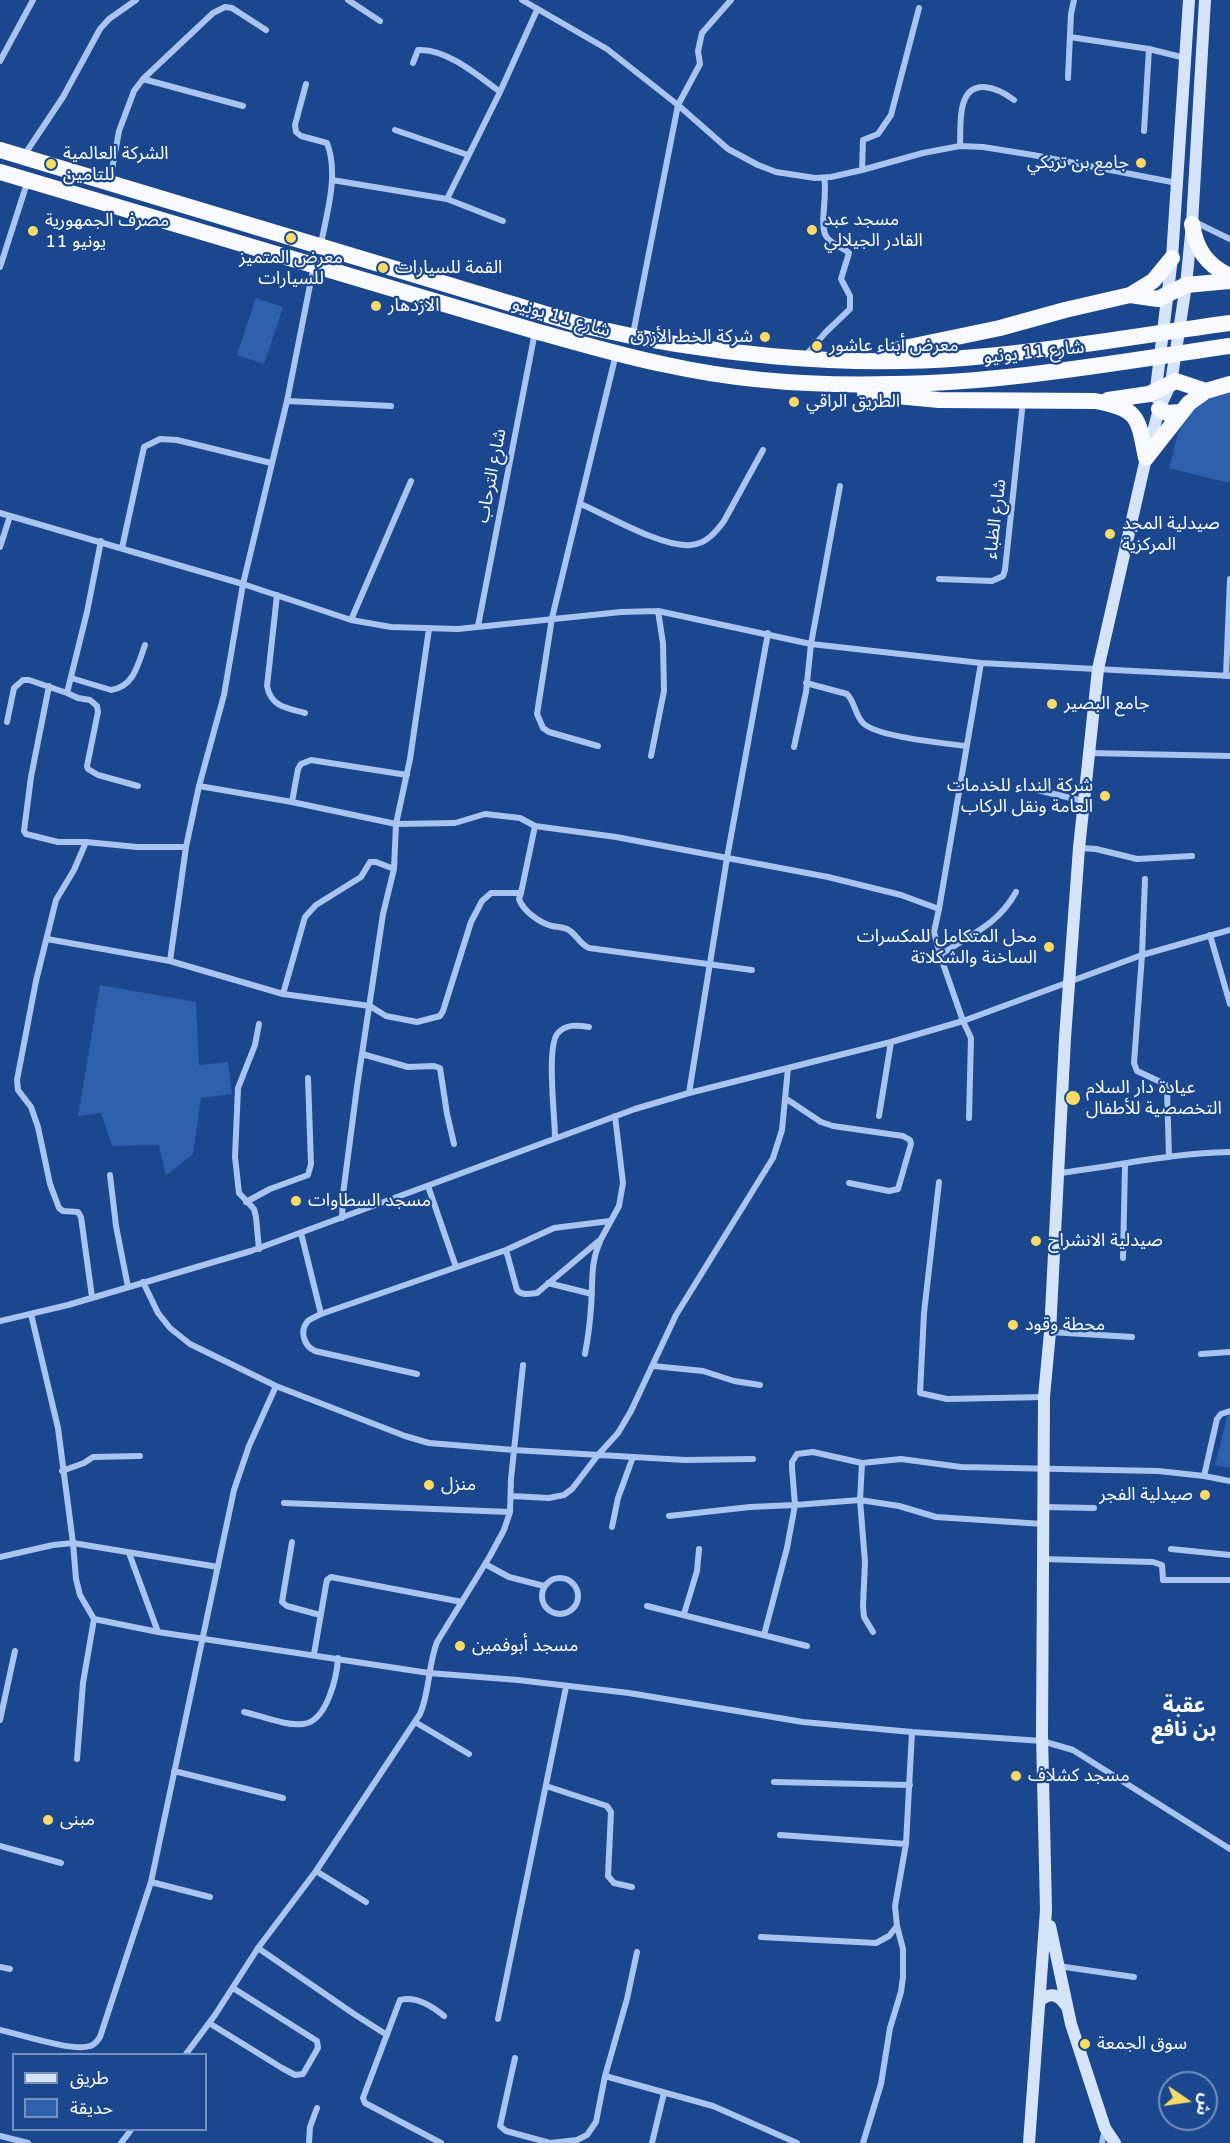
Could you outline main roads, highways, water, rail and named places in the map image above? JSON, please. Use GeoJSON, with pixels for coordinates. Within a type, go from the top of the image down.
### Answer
{"type":"FeatureCollection","features":[{"type":"Feature","properties":{"kind":"highway","name":"شارع 11 يونيو"},"geometry":{"type":"LineString","coordinates":[[0,150],[585,326],[633,337],[723,351],[810,358],[924,360],[963,358],[1024,352],[1226,323]]}},
{"type":"Feature","properties":{"kind":"highway","name":"شارع 11 يونيو"},"geometry":{"type":"LineString","coordinates":[[1,173],[616,354],[699,371],[812,382],[893,384],[1063,370],[1224,347]]}},
{"type":"Feature","properties":{"kind":"highway"},"geometry":{"type":"LineString","coordinates":[[1192,222],[1194,238],[1199,250],[1225,273]]}},
{"type":"Feature","properties":{"kind":"highway"},"geometry":{"type":"LineString","coordinates":[[810,358],[891,352],[1000,328],[1131,295],[1164,276],[1172,258]]}},
{"type":"Feature","properties":{"kind":"highway"},"geometry":{"type":"LineString","coordinates":[[1131,295],[1154,300],[1186,285],[1225,273]]}},
{"type":"Feature","properties":{"kind":"highway"},"geometry":{"type":"LineString","coordinates":[[1164,276],[1186,285]]}},
{"type":"Feature","properties":{"kind":"highway"},"geometry":{"type":"LineString","coordinates":[[812,382],[847,391],[939,400],[1095,401],[1133,398],[1155,393],[1172,382],[1180,381],[1193,388],[1206,391]]}},
{"type":"Feature","properties":{"kind":"highway"},"geometry":{"type":"LineString","coordinates":[[1146,458],[1189,403],[1206,391],[1230,384]]}},
{"type":"Feature","properties":{"kind":"highway"},"geometry":{"type":"LineString","coordinates":[[1095,401],[1117,405],[1131,413],[1141,431],[1146,458]]}},
{"type":"Feature","properties":{"kind":"highway"},"geometry":{"type":"LineString","coordinates":[[1159,409],[1167,413],[1180,412]]}},
{"type":"Feature","properties":{"kind":"main road"},"geometry":{"type":"LineString","coordinates":[[1172,258],[1190,0]]}},
{"type":"Feature","properties":{"kind":"main road"},"geometry":{"type":"LineString","coordinates":[[1029,2143],[1047,1910],[1042,1741],[1044,1397],[1050,1332],[1069,982],[1079,848],[1098,669],[1146,458],[1159,409],[1172,382],[1186,285],[1192,222],[1204,0]]}},
{"type":"Feature","properties":{"kind":"main road"},"geometry":{"type":"LineString","coordinates":[[1159,409],[1155,393],[1167,294],[1164,276]]}},
{"type":"Feature","properties":{"kind":"main road"},"geometry":{"type":"LineString","coordinates":[[1047,1910],[1068,2008],[1105,2128],[1115,2143]]}},
{"type":"Feature","properties":{"kind":"main road"},"geometry":{"type":"LineString","coordinates":[[1041,2000],[1049,1995],[1058,1996],[1068,2008]]}},
{"type":"Feature","properties":{"kind":"place","name":"جامع بن تريكي"},"geometry":{"type":"Point","coordinates":[1141,163]}},
{"type":"Feature","properties":{"kind":"place","name":"الشركة العالمية للتامين"},"geometry":{"type":"Point","coordinates":[51,164]}},
{"type":"Feature","properties":{"kind":"place","name":"مسجد عبد القادر الجيلالي"},"geometry":{"type":"Point","coordinates":[812,230]}},
{"type":"Feature","properties":{"kind":"place","name":"مصرف الجمهورية 11 يونيو"},"geometry":{"type":"Point","coordinates":[33,231]}},
{"type":"Feature","properties":{"kind":"place","name":"معرض المتميز للسيارات"},"geometry":{"type":"Point","coordinates":[291,238]}},
{"type":"Feature","properties":{"kind":"place","name":"القمة للسيارات"},"geometry":{"type":"Point","coordinates":[383,268]}},
{"type":"Feature","properties":{"kind":"place","name":"الازدهار"},"geometry":{"type":"Point","coordinates":[376,306]}},
{"type":"Feature","properties":{"kind":"place","name":"شركة الخط الأزرق"},"geometry":{"type":"Point","coordinates":[765,337]}},
{"type":"Feature","properties":{"kind":"place","name":"معرض أبناء عاشور"},"geometry":{"type":"Point","coordinates":[817,346]}},
{"type":"Feature","properties":{"kind":"place","name":"الطريق الراقي"},"geometry":{"type":"Point","coordinates":[794,402]}},
{"type":"Feature","properties":{"kind":"place","name":"صيدلية المجد المركزية"},"geometry":{"type":"Point","coordinates":[1110,534]}},
{"type":"Feature","properties":{"kind":"place","name":"جامع البصير"},"geometry":{"type":"Point","coordinates":[1052,704]}},
{"type":"Feature","properties":{"kind":"place","name":"شركة النداء للخدمات العامة ونقل الركاب"},"geometry":{"type":"Point","coordinates":[1105,796]}},
{"type":"Feature","properties":{"kind":"place","name":"محل المتكامل للمكسرات الساخنة والشكلاتة"},"geometry":{"type":"Point","coordinates":[1049,947]}},
{"type":"Feature","properties":{"kind":"place","name":"عيادة دار السلام التخصصية للأطفال"},"geometry":{"type":"Point","coordinates":[1073,1098]}},
{"type":"Feature","properties":{"kind":"place","name":"مسجد السطاوات"},"geometry":{"type":"Point","coordinates":[296,1201]}},
{"type":"Feature","properties":{"kind":"place","name":"صيدلية الانشراح"},"geometry":{"type":"Point","coordinates":[1036,1241]}},
{"type":"Feature","properties":{"kind":"place","name":"محطة وقود"},"geometry":{"type":"Point","coordinates":[1013,1325]}},
{"type":"Feature","properties":{"kind":"place","name":"منزل"},"geometry":{"type":"Point","coordinates":[429,1485]}},
{"type":"Feature","properties":{"kind":"place","name":"صيدلية الفجر"},"geometry":{"type":"Point","coordinates":[1205,1495]}},
{"type":"Feature","properties":{"kind":"place","name":"مسجد أبوفمين"},"geometry":{"type":"Point","coordinates":[460,1646]}},
{"type":"Feature","properties":{"kind":"place","name":"مسجد كشلاف"},"geometry":{"type":"Point","coordinates":[1016,1776]}},
{"type":"Feature","properties":{"kind":"place","name":"مبنى"},"geometry":{"type":"Point","coordinates":[48,1820]}},
{"type":"Feature","properties":{"kind":"place","name":"سوق الجمعة"},"geometry":{"type":"Point","coordinates":[1085,2044]}},
{"type":"Feature","properties":{"kind":"district","name":"عقبة بن نافع"},"geometry":{"type":"Point","coordinates":[1184,1718]}}]}
